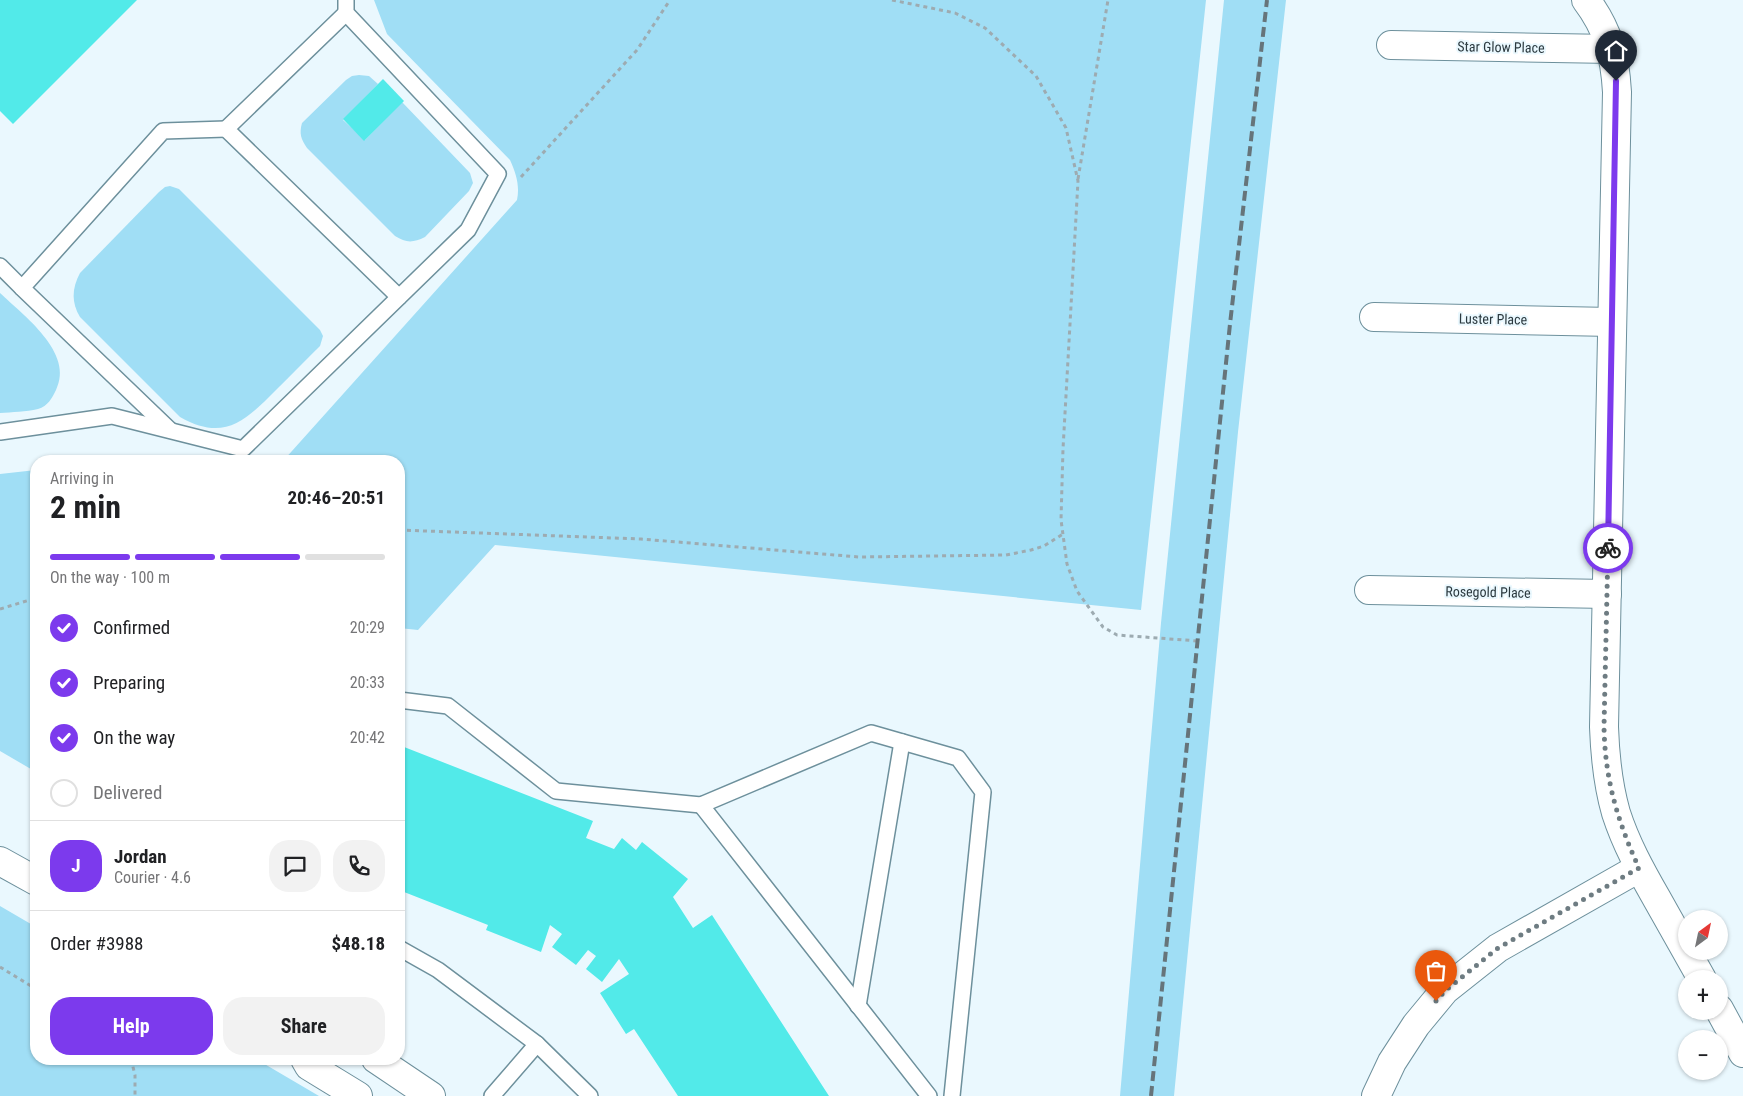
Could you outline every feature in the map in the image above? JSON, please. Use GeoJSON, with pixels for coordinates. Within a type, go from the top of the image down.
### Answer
{"type":"FeatureCollection","features":[{"type":"Feature","properties":{"kind":"street"},"geometry":{"type":"LineString","coordinates":[[1586,0],[1603,28],[1612,49],[1616,70],[1617,92],[1605,756],[1616,813],[1626,840],[1639,868],[1697,970]]}},
{"type":"Feature","properties":{"kind":"street","name":"Star Glow Place"},"geometry":{"type":"LineString","coordinates":[[1391,45],[1612,49]]}},
{"type":"Feature","properties":{"kind":"street","name":"Luster Place"},"geometry":{"type":"LineString","coordinates":[[1374,317],[1612,322]]}},
{"type":"Feature","properties":{"kind":"street","name":"Rosegold Place"},"geometry":{"type":"LineString","coordinates":[[1369,590],[1607,594]]}},
{"type":"Feature","properties":{"kind":"street"},"geometry":{"type":"LineString","coordinates":[[0,861],[30,878]]}},
{"type":"Feature","properties":{"kind":"street"},"geometry":{"type":"LineString","coordinates":[[1376,1096],[1392,1062],[1416,1025],[1446,990],[1498,948],[1639,868]]}},
{"type":"Feature","properties":{"kind":"street"},"geometry":{"type":"LineString","coordinates":[[1725,1020],[1743,1053]]}},
{"type":"Feature","properties":{"kind":"street"},"geometry":{"type":"LineString","coordinates":[[308,1065],[358,1096]]}},
{"type":"Feature","properties":{"kind":"street"},"geometry":{"type":"LineString","coordinates":[[385,1065],[431,1096]]}},
{"type":"Feature","properties":{"kind":"lane"},"geometry":{"type":"LineString","coordinates":[[0,432],[112,416],[243,449],[468,230],[498,174],[346,6],[226,129],[163,131],[22,288]]}},
{"type":"Feature","properties":{"kind":"lane"},"geometry":{"type":"LineString","coordinates":[[226,129],[398,298]]}},
{"type":"Feature","properties":{"kind":"lane"},"geometry":{"type":"LineString","coordinates":[[0,266],[171,431]]}},
{"type":"Feature","properties":{"kind":"lane"},"geometry":{"type":"LineString","coordinates":[[405,701],[448,706],[556,791],[701,805],[870,733],[958,758],[983,792],[952,1096]]}},
{"type":"Feature","properties":{"kind":"lane"},"geometry":{"type":"LineString","coordinates":[[858,1006],[902,742]]}},
{"type":"Feature","properties":{"kind":"lane"},"geometry":{"type":"LineString","coordinates":[[701,805],[929,1096]]}},
{"type":"Feature","properties":{"kind":"lane"},"geometry":{"type":"LineString","coordinates":[[405,951],[438,970],[537,1044],[590,1096]]}},
{"type":"Feature","properties":{"kind":"lane"},"geometry":{"type":"LineString","coordinates":[[492,1096],[537,1044]]}},
{"type":"Feature","properties":{"kind":"path"},"geometry":{"type":"LineString","coordinates":[[488,193],[516,183],[637,50],[670,0]]}},
{"type":"Feature","properties":{"kind":"path"},"geometry":{"type":"LineString","coordinates":[[892,0],[955,13],[985,28],[1036,76],[1066,128],[1078,181]]}},
{"type":"Feature","properties":{"kind":"path"},"geometry":{"type":"LineString","coordinates":[[1108,0],[1078,181],[1063,449],[1062,520],[1067,564],[1077,591],[1103,626],[1117,635],[1198,641]]}},
{"type":"Feature","properties":{"kind":"path"},"geometry":{"type":"LineString","coordinates":[[405,530],[641,539],[869,557],[1006,555],[1044,546],[1063,534]]}},
{"type":"Feature","properties":{"kind":"path"},"geometry":{"type":"LineString","coordinates":[[0,609],[30,600]]}},
{"type":"Feature","properties":{"kind":"path"},"geometry":{"type":"LineString","coordinates":[[0,967],[30,985]]}},
{"type":"Feature","properties":{"kind":"path"},"geometry":{"type":"LineString","coordinates":[[132,1065],[135,1075],[135,1096]]}},
{"type":"Feature","properties":{"kind":"shaded area"},"geometry":{"type":"Polygon","coordinates":[[[374,0],[1206,0],[1141,610],[495,545],[418,630],[405,629],[405,455],[288,455],[517,200],[518,185],[510,160],[387,34],[374,0]]]}},
{"type":"Feature","properties":{"kind":"shaded area"},"geometry":{"type":"Polygon","coordinates":[[[1224,0],[1286,0],[1238,432],[1174,1096],[1120,1096],[1161,623],[1224,0]]]}},
{"type":"Feature","properties":{"kind":"shaded area"},"geometry":{"type":"Polygon","coordinates":[[[352,76],[369,76],[378,84],[343,120],[365,140],[402,102],[470,173],[473,183],[469,191],[421,239],[410,241],[395,236],[307,148],[302,139],[302,123],[346,80],[352,76]]]}},
{"type":"Feature","properties":{"kind":"shaded area"},"geometry":{"type":"Polygon","coordinates":[[[170,186],[179,189],[320,330],[323,336],[320,346],[265,401],[244,419],[222,428],[209,428],[180,417],[80,317],[75,306],[74,290],[80,273],[159,192],[165,187],[170,186]]]}},
{"type":"Feature","properties":{"kind":"shaded area"},"geometry":{"type":"Polygon","coordinates":[[[0,293],[44,336],[53,349],[58,362],[60,376],[56,390],[47,404],[41,408],[0,413],[0,293]]]}},
{"type":"Feature","properties":{"kind":"shaded area"},"geometry":{"type":"Polygon","coordinates":[[[30,471],[30,768],[0,751],[0,474],[30,471]]]}},
{"type":"Feature","properties":{"kind":"shaded area"},"geometry":{"type":"Polygon","coordinates":[[[0,906],[30,924],[30,1065],[266,1065],[319,1096],[0,1096],[0,906]]]}},
{"type":"Feature","properties":{"kind":"building"},"geometry":{"type":"Polygon","coordinates":[[[0,0],[137,0],[13,124],[0,111],[0,0]]]}},
{"type":"Feature","properties":{"kind":"building"},"geometry":{"type":"Polygon","coordinates":[[[383,79],[404,101],[364,141],[343,119],[383,79]]]}},
{"type":"Feature","properties":{"kind":"building"},"geometry":{"type":"Polygon","coordinates":[[[405,747],[593,821],[586,838],[614,849],[622,838],[636,850],[642,842],[688,879],[673,897],[693,928],[712,915],[829,1096],[678,1096],[634,1029],[626,1034],[600,993],[629,974],[619,959],[602,982],[586,969],[596,956],[588,950],[576,965],[552,947],[562,934],[550,925],[541,952],[486,930],[488,925],[405,892],[405,747]]]}},
{"type":"Feature","properties":{"kind":"railway"},"geometry":{"type":"LineString","coordinates":[[1151,1096],[1230,324],[1267,0]]}},
{"type":"Feature","properties":{"kind":"way so far"},"geometry":{"type":"LineString","coordinates":[[1436,1001],[1446,990],[1498,948],[1639,868],[1616,813],[1605,756],[1608,548]]}},
{"type":"Feature","properties":{"kind":"route"},"geometry":{"type":"LineString","coordinates":[[1608,548],[1616,81]]}}]}
